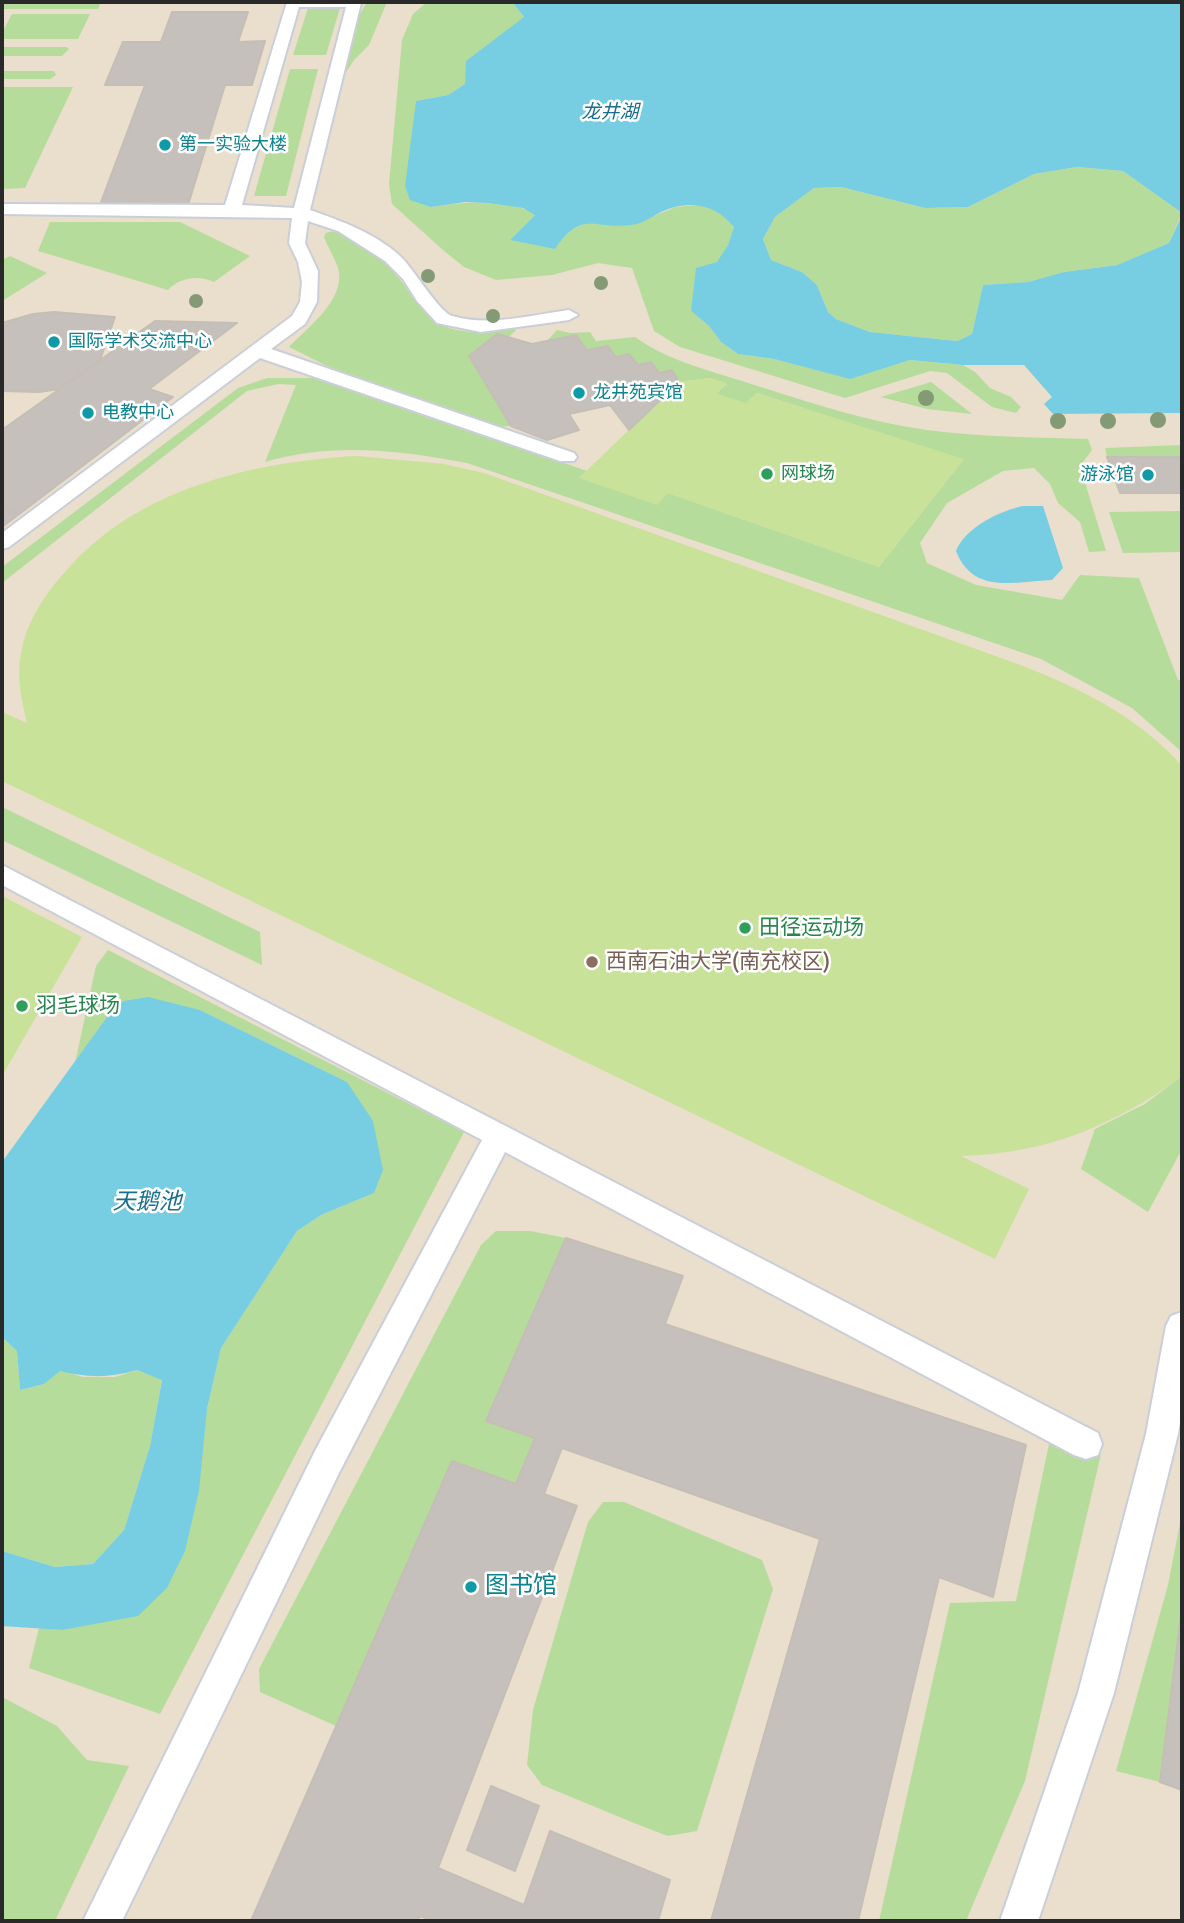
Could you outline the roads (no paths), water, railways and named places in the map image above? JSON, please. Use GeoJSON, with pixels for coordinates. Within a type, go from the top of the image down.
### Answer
{"type":"FeatureCollection","features":[{"type":"Feature","properties":{"kind":"lane"},"geometry":{"type":"LineString","coordinates":[[2,543],[299,320],[309,303],[310,273],[297,243],[301,213],[354,3],[293,3],[232,210]]}},
{"type":"Feature","properties":{"kind":"lane"},"geometry":{"type":"LineString","coordinates":[[2,209],[301,213],[344,227],[391,257],[411,276],[423,297],[443,319],[481,327],[569,315]]}},
{"type":"Feature","properties":{"kind":"lane"},"geometry":{"type":"LineString","coordinates":[[258,351],[567,457]]}},
{"type":"Feature","properties":{"kind":"lane"},"geometry":{"type":"LineString","coordinates":[[2,874],[1086,1444]]}},
{"type":"Feature","properties":{"kind":"lane"},"geometry":{"type":"LineString","coordinates":[[102,1921],[328,1460],[499,1135]]}},
{"type":"Feature","properties":{"kind":"lane"},"geometry":{"type":"LineString","coordinates":[[1019,1921],[1096,1693],[1161,1434],[1182,1326]]}},
{"type":"Feature","properties":{"kind":"water","name":"龙井湖"},"geometry":{"type":"Polygon","coordinates":[[[507,2],[1182,2],[1182,213],[1123,171],[1077,167],[1034,174],[968,207],[925,208],[841,187],[814,188],[775,217],[763,239],[771,260],[802,272],[817,285],[828,312],[836,319],[870,332],[957,341],[972,334],[983,285],[1028,282],[1064,272],[1117,265],[1169,243],[1182,215],[1182,413],[1053,414],[1044,404],[1052,397],[1024,365],[963,365],[910,360],[850,379],[774,359],[738,354],[721,342],[709,326],[691,311],[696,268],[717,262],[728,245],[734,227],[719,213],[701,206],[671,208],[635,224],[581,225],[573,229],[555,249],[510,240],[535,215],[523,208],[465,202],[431,207],[410,200],[405,186],[416,101],[448,95],[465,84],[466,61],[524,17],[514,4],[507,2]]]}},
{"type":"Feature","properties":{"kind":"water"},"geometry":{"type":"Polygon","coordinates":[[[1023,506],[1043,506],[1063,568],[1052,580],[1009,583],[983,580],[973,574],[963,565],[956,551],[960,543],[984,522],[1023,506]]]}},
{"type":"Feature","properties":{"kind":"water","name":"天鹅池"},"geometry":{"type":"Polygon","coordinates":[[[148,997],[200,1010],[347,1082],[373,1121],[383,1170],[374,1193],[321,1215],[297,1231],[221,1348],[207,1409],[199,1491],[185,1551],[167,1588],[138,1616],[62,1630],[2,1626],[2,1551],[55,1567],[93,1564],[124,1530],[150,1446],[162,1380],[137,1370],[99,1376],[60,1371],[44,1384],[20,1390],[17,1351],[2,1337],[2,1162],[118,1002],[148,997]]]}},
{"type":"Feature","properties":{"kind":"place","name":"第一实验大楼"},"geometry":{"type":"Point","coordinates":[165,145]}},
{"type":"Feature","properties":{"kind":"place","name":"国际学术交流中心"},"geometry":{"type":"Point","coordinates":[54,342]}},
{"type":"Feature","properties":{"kind":"place","name":"龙井苑宾馆"},"geometry":{"type":"Point","coordinates":[579,393]}},
{"type":"Feature","properties":{"kind":"place","name":"电教中心"},"geometry":{"type":"Point","coordinates":[88,413]}},
{"type":"Feature","properties":{"kind":"place","name":"网球场"},"geometry":{"type":"Point","coordinates":[767,474]}},
{"type":"Feature","properties":{"kind":"place","name":"游泳馆"},"geometry":{"type":"Point","coordinates":[1148,475]}},
{"type":"Feature","properties":{"kind":"place","name":"田径运动场"},"geometry":{"type":"Point","coordinates":[745,928]}},
{"type":"Feature","properties":{"kind":"place","name":"西南石油大学(南充校区)"},"geometry":{"type":"Point","coordinates":[592,962]}},
{"type":"Feature","properties":{"kind":"place","name":"羽毛球场"},"geometry":{"type":"Point","coordinates":[22,1006]}},
{"type":"Feature","properties":{"kind":"place","name":"图书馆"},"geometry":{"type":"Point","coordinates":[471,1587]}}]}
